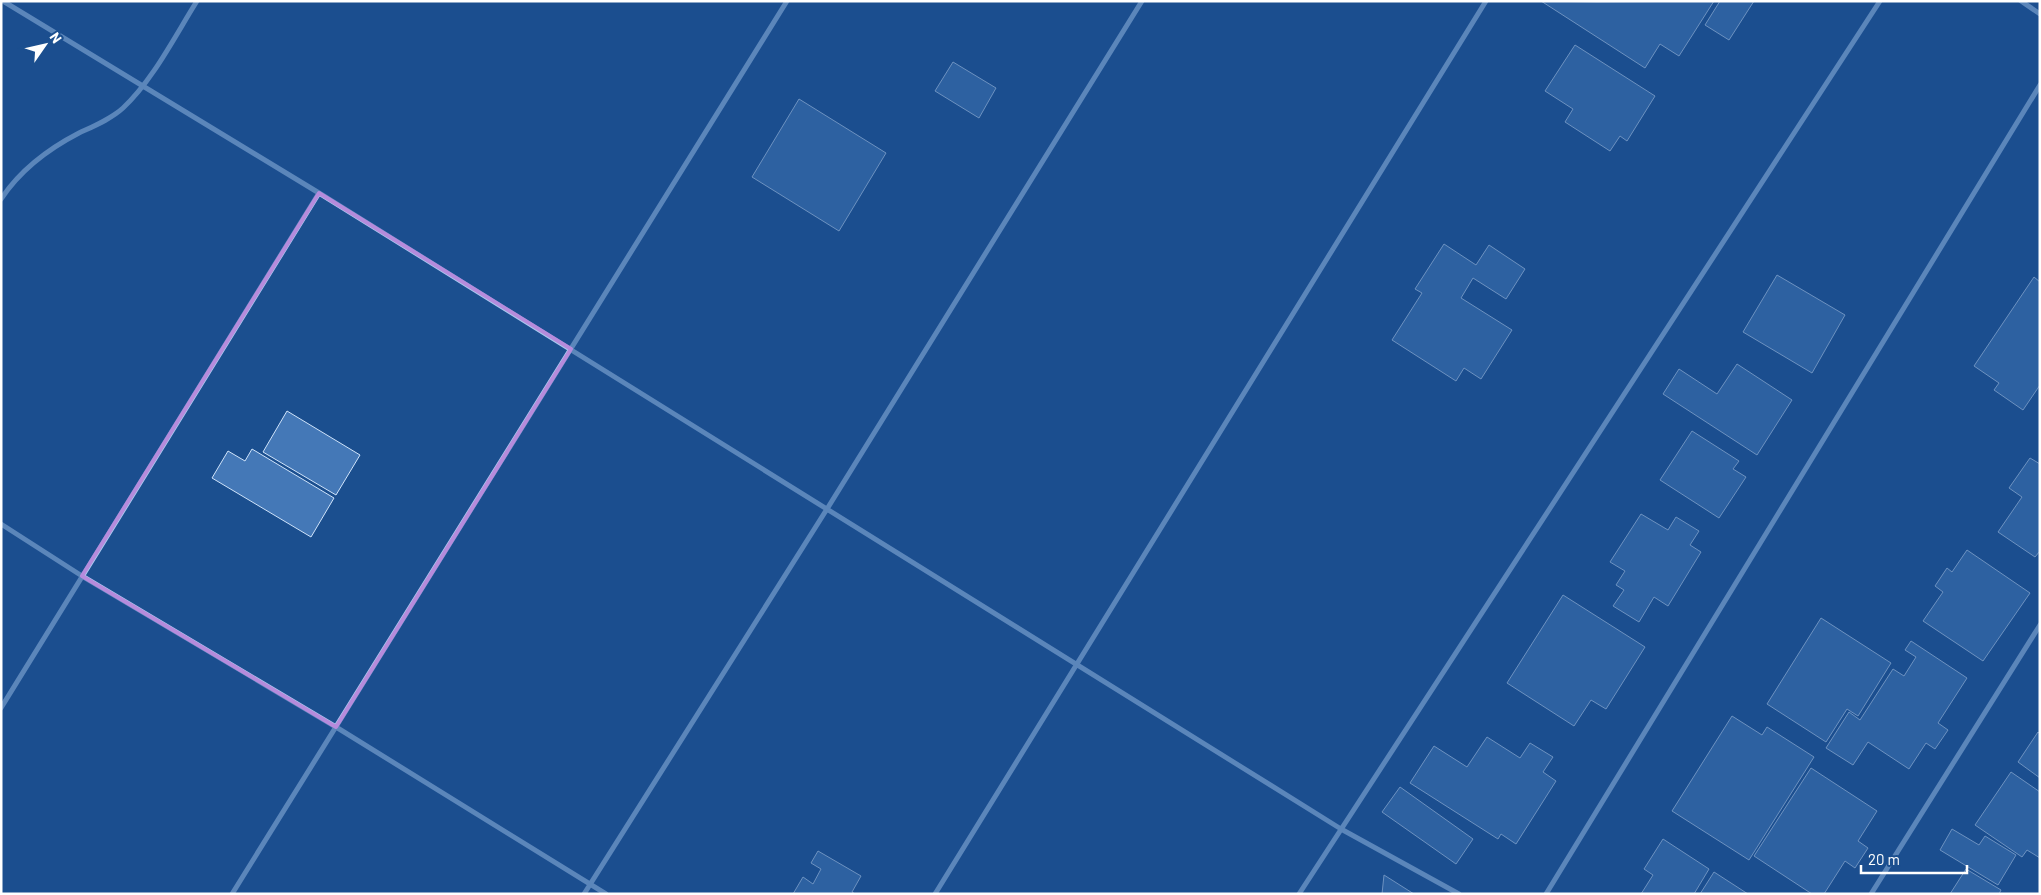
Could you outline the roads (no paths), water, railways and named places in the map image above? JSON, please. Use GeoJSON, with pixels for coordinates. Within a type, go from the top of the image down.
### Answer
{"type":"FeatureCollection","features":[{"type":"Feature","properties":{"kind":"street"},"geometry":{"type":"LineString","coordinates":[[3,1],[319,193],[1341,829],[1460,894]]}},
{"type":"Feature","properties":{"kind":"street"},"geometry":{"type":"LineString","coordinates":[[1,199],[29,164],[51,149],[122,109],[143,87],[197,1]]}},
{"type":"Feature","properties":{"kind":"street"},"geometry":{"type":"LineString","coordinates":[[232,894],[786,1]]}},
{"type":"Feature","properties":{"kind":"street"},"geometry":{"type":"LineString","coordinates":[[584,894],[828,509],[1142,1]]}},
{"type":"Feature","properties":{"kind":"street"},"geometry":{"type":"LineString","coordinates":[[935,894],[1486,1]]}},
{"type":"Feature","properties":{"kind":"street"},"geometry":{"type":"LineString","coordinates":[[1300,893],[1880,1]]}},
{"type":"Feature","properties":{"kind":"street"},"geometry":{"type":"LineString","coordinates":[[2021,1],[2040,14]]}},
{"type":"Feature","properties":{"kind":"street"},"geometry":{"type":"LineString","coordinates":[[1546,894],[2040,85]]}},
{"type":"Feature","properties":{"kind":"street"},"geometry":{"type":"LineString","coordinates":[[1,708],[319,193]]}},
{"type":"Feature","properties":{"kind":"street"},"geometry":{"type":"LineString","coordinates":[[1,524],[82,576],[336,727],[606,894]]}},
{"type":"Feature","properties":{"kind":"street"},"geometry":{"type":"LineString","coordinates":[[1871,894],[2040,625]]}}]}
